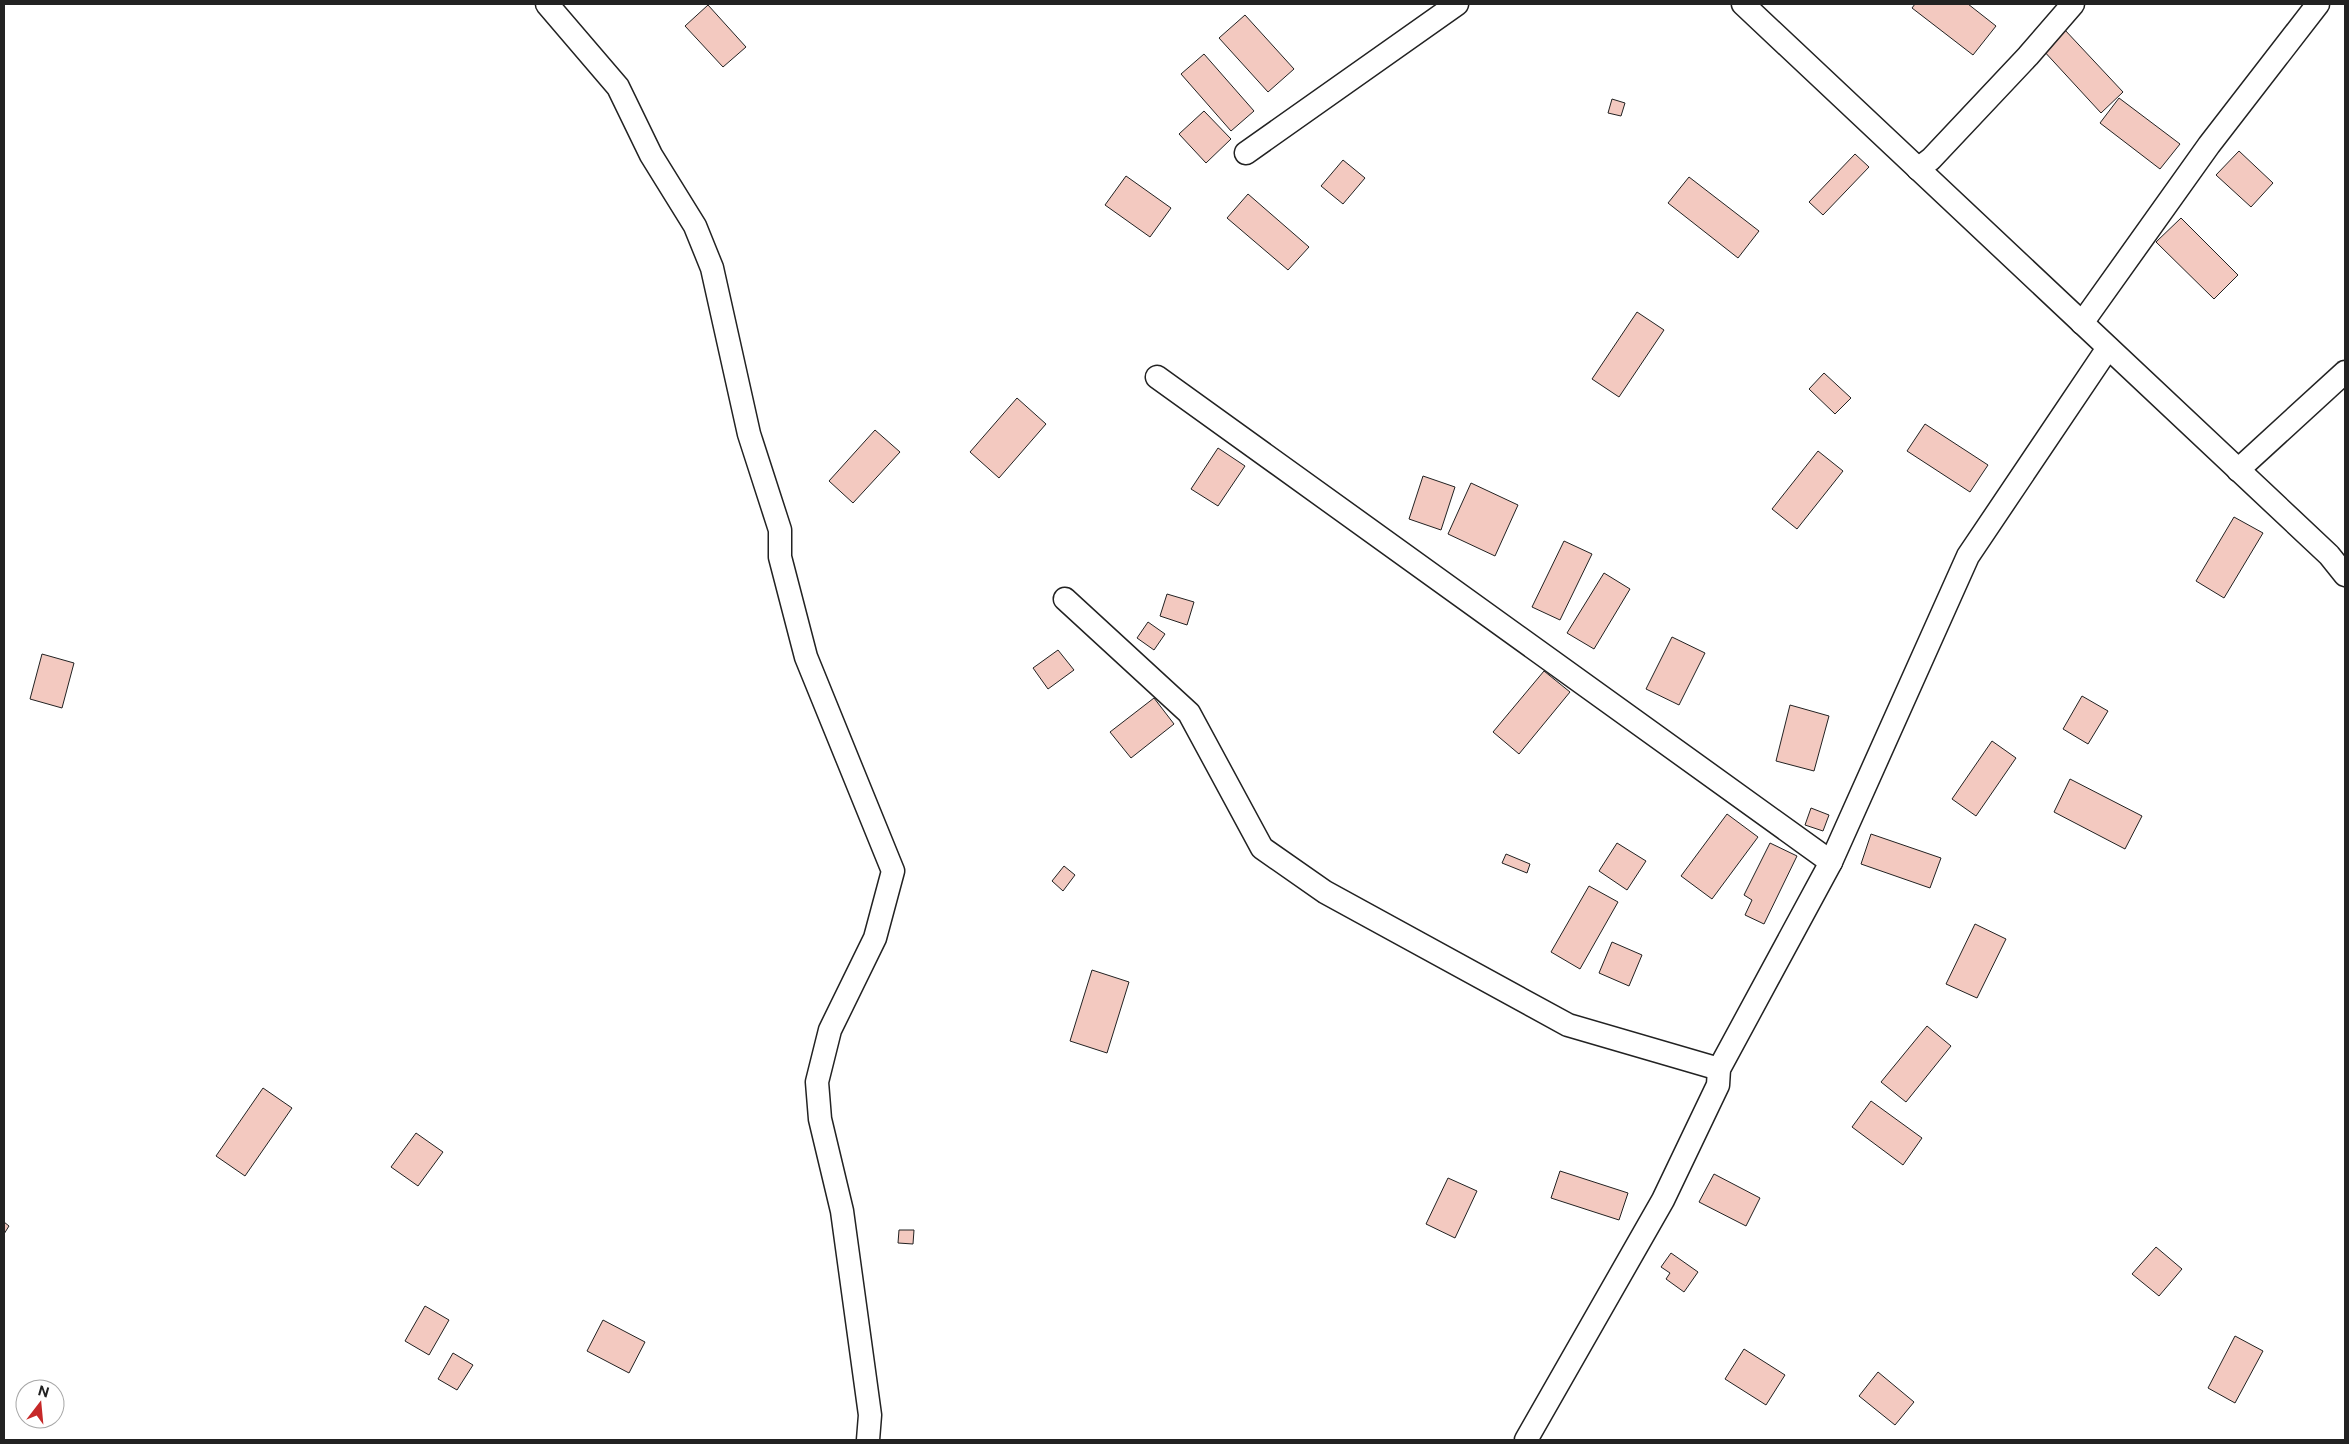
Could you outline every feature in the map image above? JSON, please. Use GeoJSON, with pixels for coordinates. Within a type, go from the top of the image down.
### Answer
{"type":"FeatureCollection","features":[{"type":"Feature","properties":{"kind":"street"},"geometry":{"type":"LineString","coordinates":[[547,4],[618,87],[651,156],[694,226],[712,268],[750,434],[780,530],[780,557],[806,657],[893,871],[875,938],[830,1030],[817,1082],[820,1119],[845,1230],[870,1415],[868,1440]]}},
{"type":"Feature","properties":{"kind":"street"},"geometry":{"type":"LineString","coordinates":[[1246,153],[1458,4]]}},
{"type":"Feature","properties":{"kind":"street"},"geometry":{"type":"LineString","coordinates":[[1743,4],[2328,555],[2345,575]]}},
{"type":"Feature","properties":{"kind":"street"},"geometry":{"type":"LineString","coordinates":[[1918,169],[1931,159],[2022,63],[2073,4]]}},
{"type":"Feature","properties":{"kind":"street"},"geometry":{"type":"LineString","coordinates":[[2082,323],[2209,145],[2318,4]]}},
{"type":"Feature","properties":{"kind":"street"},"geometry":{"type":"LineString","coordinates":[[1526,1440],[1663,1200],[1718,1085],[1719,1069],[1831,862],[1968,556],[2108,348]]}},
{"type":"Feature","properties":{"kind":"street"},"geometry":{"type":"LineString","coordinates":[[2238,470],[2345,372]]}},
{"type":"Feature","properties":{"kind":"street"},"geometry":{"type":"LineString","coordinates":[[1157,377],[1831,862]]}},
{"type":"Feature","properties":{"kind":"street"},"geometry":{"type":"LineString","coordinates":[[1065,599],[1189,713],[1262,848],[1324,892],[1568,1025],[1719,1069]]}},
{"type":"Feature","properties":{"kind":"building"},"geometry":{"type":"Polygon","coordinates":[[[1915,4],[1968,4],[1996,26],[1973,55],[1912,8],[1915,4]]]}},
{"type":"Feature","properties":{"kind":"building"},"geometry":{"type":"Polygon","coordinates":[[[708,5],[746,47],[723,67],[685,26],[708,5]]]}},
{"type":"Feature","properties":{"kind":"building"},"geometry":{"type":"Polygon","coordinates":[[[1245,15],[1294,69],[1268,92],[1219,38],[1245,15]]]}},
{"type":"Feature","properties":{"kind":"building"},"geometry":{"type":"Polygon","coordinates":[[[2064,29],[2123,92],[2101,113],[2042,49],[2064,29]]]}},
{"type":"Feature","properties":{"kind":"building"},"geometry":{"type":"Polygon","coordinates":[[[1204,54],[1254,111],[1231,131],[1181,74],[1204,54]]]}},
{"type":"Feature","properties":{"kind":"building"},"geometry":{"type":"Polygon","coordinates":[[[2119,98],[2180,144],[2160,169],[2100,123],[2119,98]]]}},
{"type":"Feature","properties":{"kind":"building"},"geometry":{"type":"Polygon","coordinates":[[[1612,99],[1625,103],[1621,116],[1608,113],[1612,99]]]}},
{"type":"Feature","properties":{"kind":"building"},"geometry":{"type":"Polygon","coordinates":[[[1204,111],[1231,139],[1206,163],[1179,134],[1204,111]]]}},
{"type":"Feature","properties":{"kind":"building"},"geometry":{"type":"Polygon","coordinates":[[[2239,151],[2273,183],[2251,207],[2216,175],[2239,151]]]}},
{"type":"Feature","properties":{"kind":"building"},"geometry":{"type":"Polygon","coordinates":[[[1855,154],[1869,167],[1823,215],[1809,202],[1855,154]]]}},
{"type":"Feature","properties":{"kind":"building"},"geometry":{"type":"Polygon","coordinates":[[[1343,160],[1365,178],[1343,204],[1321,186],[1343,160]]]}},
{"type":"Feature","properties":{"kind":"building"},"geometry":{"type":"Polygon","coordinates":[[[1126,176],[1171,208],[1150,237],[1105,205],[1126,176]]]}},
{"type":"Feature","properties":{"kind":"building"},"geometry":{"type":"Polygon","coordinates":[[[1689,177],[1759,231],[1738,258],[1668,203],[1689,177]]]}},
{"type":"Feature","properties":{"kind":"building"},"geometry":{"type":"Polygon","coordinates":[[[1248,194],[1309,247],[1288,270],[1227,218],[1248,194]]]}},
{"type":"Feature","properties":{"kind":"building"},"geometry":{"type":"Polygon","coordinates":[[[2181,218],[2238,275],[2214,299],[2156,242],[2181,218]]]}},
{"type":"Feature","properties":{"kind":"building"},"geometry":{"type":"Polygon","coordinates":[[[1637,312],[1664,330],[1619,397],[1592,379],[1637,312]]]}},
{"type":"Feature","properties":{"kind":"building"},"geometry":{"type":"Polygon","coordinates":[[[1824,373],[1851,398],[1835,414],[1809,389],[1824,373]]]}},
{"type":"Feature","properties":{"kind":"building"},"geometry":{"type":"Polygon","coordinates":[[[1017,398],[1046,424],[999,478],[970,452],[1017,398]]]}},
{"type":"Feature","properties":{"kind":"building"},"geometry":{"type":"Polygon","coordinates":[[[1925,424],[1988,465],[1970,492],[1907,451],[1925,424]]]}},
{"type":"Feature","properties":{"kind":"building"},"geometry":{"type":"Polygon","coordinates":[[[875,430],[900,452],[853,503],[829,481],[875,430]]]}},
{"type":"Feature","properties":{"kind":"building"},"geometry":{"type":"Polygon","coordinates":[[[1218,448],[1245,466],[1218,506],[1191,489],[1218,448]]]}},
{"type":"Feature","properties":{"kind":"building"},"geometry":{"type":"Polygon","coordinates":[[[1818,451],[1843,471],[1797,529],[1772,509],[1818,451]]]}},
{"type":"Feature","properties":{"kind":"building"},"geometry":{"type":"Polygon","coordinates":[[[1423,476],[1455,487],[1441,530],[1409,519],[1423,476]]]}},
{"type":"Feature","properties":{"kind":"building"},"geometry":{"type":"Polygon","coordinates":[[[1471,483],[1518,505],[1495,556],[1448,534],[1471,483]]]}},
{"type":"Feature","properties":{"kind":"building"},"geometry":{"type":"Polygon","coordinates":[[[2234,517],[2263,533],[2224,598],[2196,581],[2234,517]]]}},
{"type":"Feature","properties":{"kind":"building"},"geometry":{"type":"Polygon","coordinates":[[[1564,541],[1592,554],[1560,620],[1532,607],[1564,541]]]}},
{"type":"Feature","properties":{"kind":"building"},"geometry":{"type":"Polygon","coordinates":[[[1604,573],[1630,589],[1594,649],[1567,633],[1604,573]]]}},
{"type":"Feature","properties":{"kind":"building"},"geometry":{"type":"Polygon","coordinates":[[[1167,594],[1194,602],[1187,625],[1160,616],[1167,594]]]}},
{"type":"Feature","properties":{"kind":"building"},"geometry":{"type":"Polygon","coordinates":[[[1148,622],[1165,634],[1154,650],[1137,638],[1148,622]]]}},
{"type":"Feature","properties":{"kind":"building"},"geometry":{"type":"Polygon","coordinates":[[[1672,637],[1705,653],[1679,705],[1646,689],[1672,637]]]}},
{"type":"Feature","properties":{"kind":"building"},"geometry":{"type":"Polygon","coordinates":[[[1058,650],[1074,670],[1048,689],[1033,668],[1058,650]]]}},
{"type":"Feature","properties":{"kind":"building"},"geometry":{"type":"Polygon","coordinates":[[[42,654],[74,663],[62,708],[30,699],[42,654]]]}},
{"type":"Feature","properties":{"kind":"building"},"geometry":{"type":"Polygon","coordinates":[[[1544,671],[1570,692],[1519,754],[1493,732],[1544,671]]]}},
{"type":"Feature","properties":{"kind":"building"},"geometry":{"type":"Polygon","coordinates":[[[2082,696],[2108,711],[2088,744],[2063,729],[2082,696]]]}},
{"type":"Feature","properties":{"kind":"building"},"geometry":{"type":"Polygon","coordinates":[[[1154,698],[1174,724],[1131,758],[1110,732],[1154,698]]]}},
{"type":"Feature","properties":{"kind":"building"},"geometry":{"type":"Polygon","coordinates":[[[1790,705],[1829,716],[1814,771],[1776,761],[1790,705]]]}},
{"type":"Feature","properties":{"kind":"building"},"geometry":{"type":"Polygon","coordinates":[[[1992,741],[2016,758],[1976,816],[1952,799],[1992,741]]]}},
{"type":"Feature","properties":{"kind":"building"},"geometry":{"type":"Polygon","coordinates":[[[2070,779],[2142,816],[2125,849],[2054,812],[2070,779]]]}},
{"type":"Feature","properties":{"kind":"building"},"geometry":{"type":"Polygon","coordinates":[[[1811,808],[1829,815],[1823,831],[1805,825],[1811,808]]]}},
{"type":"Feature","properties":{"kind":"building"},"geometry":{"type":"Polygon","coordinates":[[[1727,814],[1758,837],[1712,899],[1681,876],[1727,814]]]}},
{"type":"Feature","properties":{"kind":"building"},"geometry":{"type":"Polygon","coordinates":[[[1871,834],[1941,858],[1930,888],[1861,864],[1871,834]]]}},
{"type":"Feature","properties":{"kind":"building"},"geometry":{"type":"Polygon","coordinates":[[[1617,843],[1646,861],[1627,890],[1599,871],[1617,843]]]}},
{"type":"Feature","properties":{"kind":"building"},"geometry":{"type":"Polygon","coordinates":[[[1770,843],[1797,856],[1764,924],[1745,915],[1752,900],[1744,895],[1770,843]]]}},
{"type":"Feature","properties":{"kind":"building"},"geometry":{"type":"Polygon","coordinates":[[[1506,854],[1530,864],[1527,873],[1502,863],[1506,854]]]}},
{"type":"Feature","properties":{"kind":"building"},"geometry":{"type":"Polygon","coordinates":[[[1064,866],[1075,875],[1063,891],[1052,881],[1064,866]]]}},
{"type":"Feature","properties":{"kind":"building"},"geometry":{"type":"Polygon","coordinates":[[[1589,886],[1618,902],[1580,969],[1551,952],[1589,886]]]}},
{"type":"Feature","properties":{"kind":"building"},"geometry":{"type":"Polygon","coordinates":[[[1975,924],[2006,939],[1977,998],[1946,984],[1975,924]]]}},
{"type":"Feature","properties":{"kind":"building"},"geometry":{"type":"Polygon","coordinates":[[[1612,942],[1642,955],[1629,986],[1599,973],[1612,942]]]}},
{"type":"Feature","properties":{"kind":"building"},"geometry":{"type":"Polygon","coordinates":[[[1092,970],[1129,982],[1107,1053],[1070,1041],[1092,970]]]}},
{"type":"Feature","properties":{"kind":"building"},"geometry":{"type":"Polygon","coordinates":[[[1927,1026],[1951,1046],[1906,1102],[1881,1082],[1927,1026]]]}},
{"type":"Feature","properties":{"kind":"building"},"geometry":{"type":"Polygon","coordinates":[[[263,1088],[292,1108],[245,1176],[216,1156],[263,1088]]]}},
{"type":"Feature","properties":{"kind":"building"},"geometry":{"type":"Polygon","coordinates":[[[1871,1101],[1922,1138],[1903,1165],[1852,1127],[1871,1101]]]}},
{"type":"Feature","properties":{"kind":"building"},"geometry":{"type":"Polygon","coordinates":[[[416,1133],[443,1152],[418,1186],[391,1167],[416,1133]]]}},
{"type":"Feature","properties":{"kind":"building"},"geometry":{"type":"Polygon","coordinates":[[[1560,1171],[1628,1193],[1619,1220],[1551,1198],[1560,1171]]]}},
{"type":"Feature","properties":{"kind":"building"},"geometry":{"type":"Polygon","coordinates":[[[1714,1174],[1760,1198],[1746,1226],[1699,1202],[1714,1174]]]}},
{"type":"Feature","properties":{"kind":"building"},"geometry":{"type":"Polygon","coordinates":[[[1448,1178],[1477,1191],[1455,1238],[1426,1224],[1448,1178]]]}},
{"type":"Feature","properties":{"kind":"building"},"geometry":{"type":"Polygon","coordinates":[[[4,1222],[9,1226],[4,1234],[4,1222]]]}},
{"type":"Feature","properties":{"kind":"building"},"geometry":{"type":"Polygon","coordinates":[[[899,1230],[914,1230],[913,1244],[898,1243],[899,1230]]]}},
{"type":"Feature","properties":{"kind":"building"},"geometry":{"type":"Polygon","coordinates":[[[2156,1247],[2182,1269],[2159,1296],[2132,1274],[2156,1247]]]}},
{"type":"Feature","properties":{"kind":"building"},"geometry":{"type":"Polygon","coordinates":[[[1671,1253],[1698,1272],[1684,1292],[1666,1279],[1670,1273],[1661,1267],[1671,1253]]]}},
{"type":"Feature","properties":{"kind":"building"},"geometry":{"type":"Polygon","coordinates":[[[425,1306],[449,1320],[429,1355],[405,1341],[425,1306]]]}},
{"type":"Feature","properties":{"kind":"building"},"geometry":{"type":"Polygon","coordinates":[[[603,1320],[645,1342],[629,1373],[587,1351],[603,1320]]]}},
{"type":"Feature","properties":{"kind":"building"},"geometry":{"type":"Polygon","coordinates":[[[2235,1336],[2263,1351],[2235,1403],[2208,1388],[2235,1336]]]}},
{"type":"Feature","properties":{"kind":"building"},"geometry":{"type":"Polygon","coordinates":[[[1744,1349],[1785,1375],[1766,1405],[1725,1379],[1744,1349]]]}},
{"type":"Feature","properties":{"kind":"building"},"geometry":{"type":"Polygon","coordinates":[[[453,1353],[473,1365],[457,1390],[438,1379],[453,1353]]]}},
{"type":"Feature","properties":{"kind":"building"},"geometry":{"type":"Polygon","coordinates":[[[1878,1372],[1914,1402],[1895,1425],[1859,1396],[1878,1372]]]}}]}
